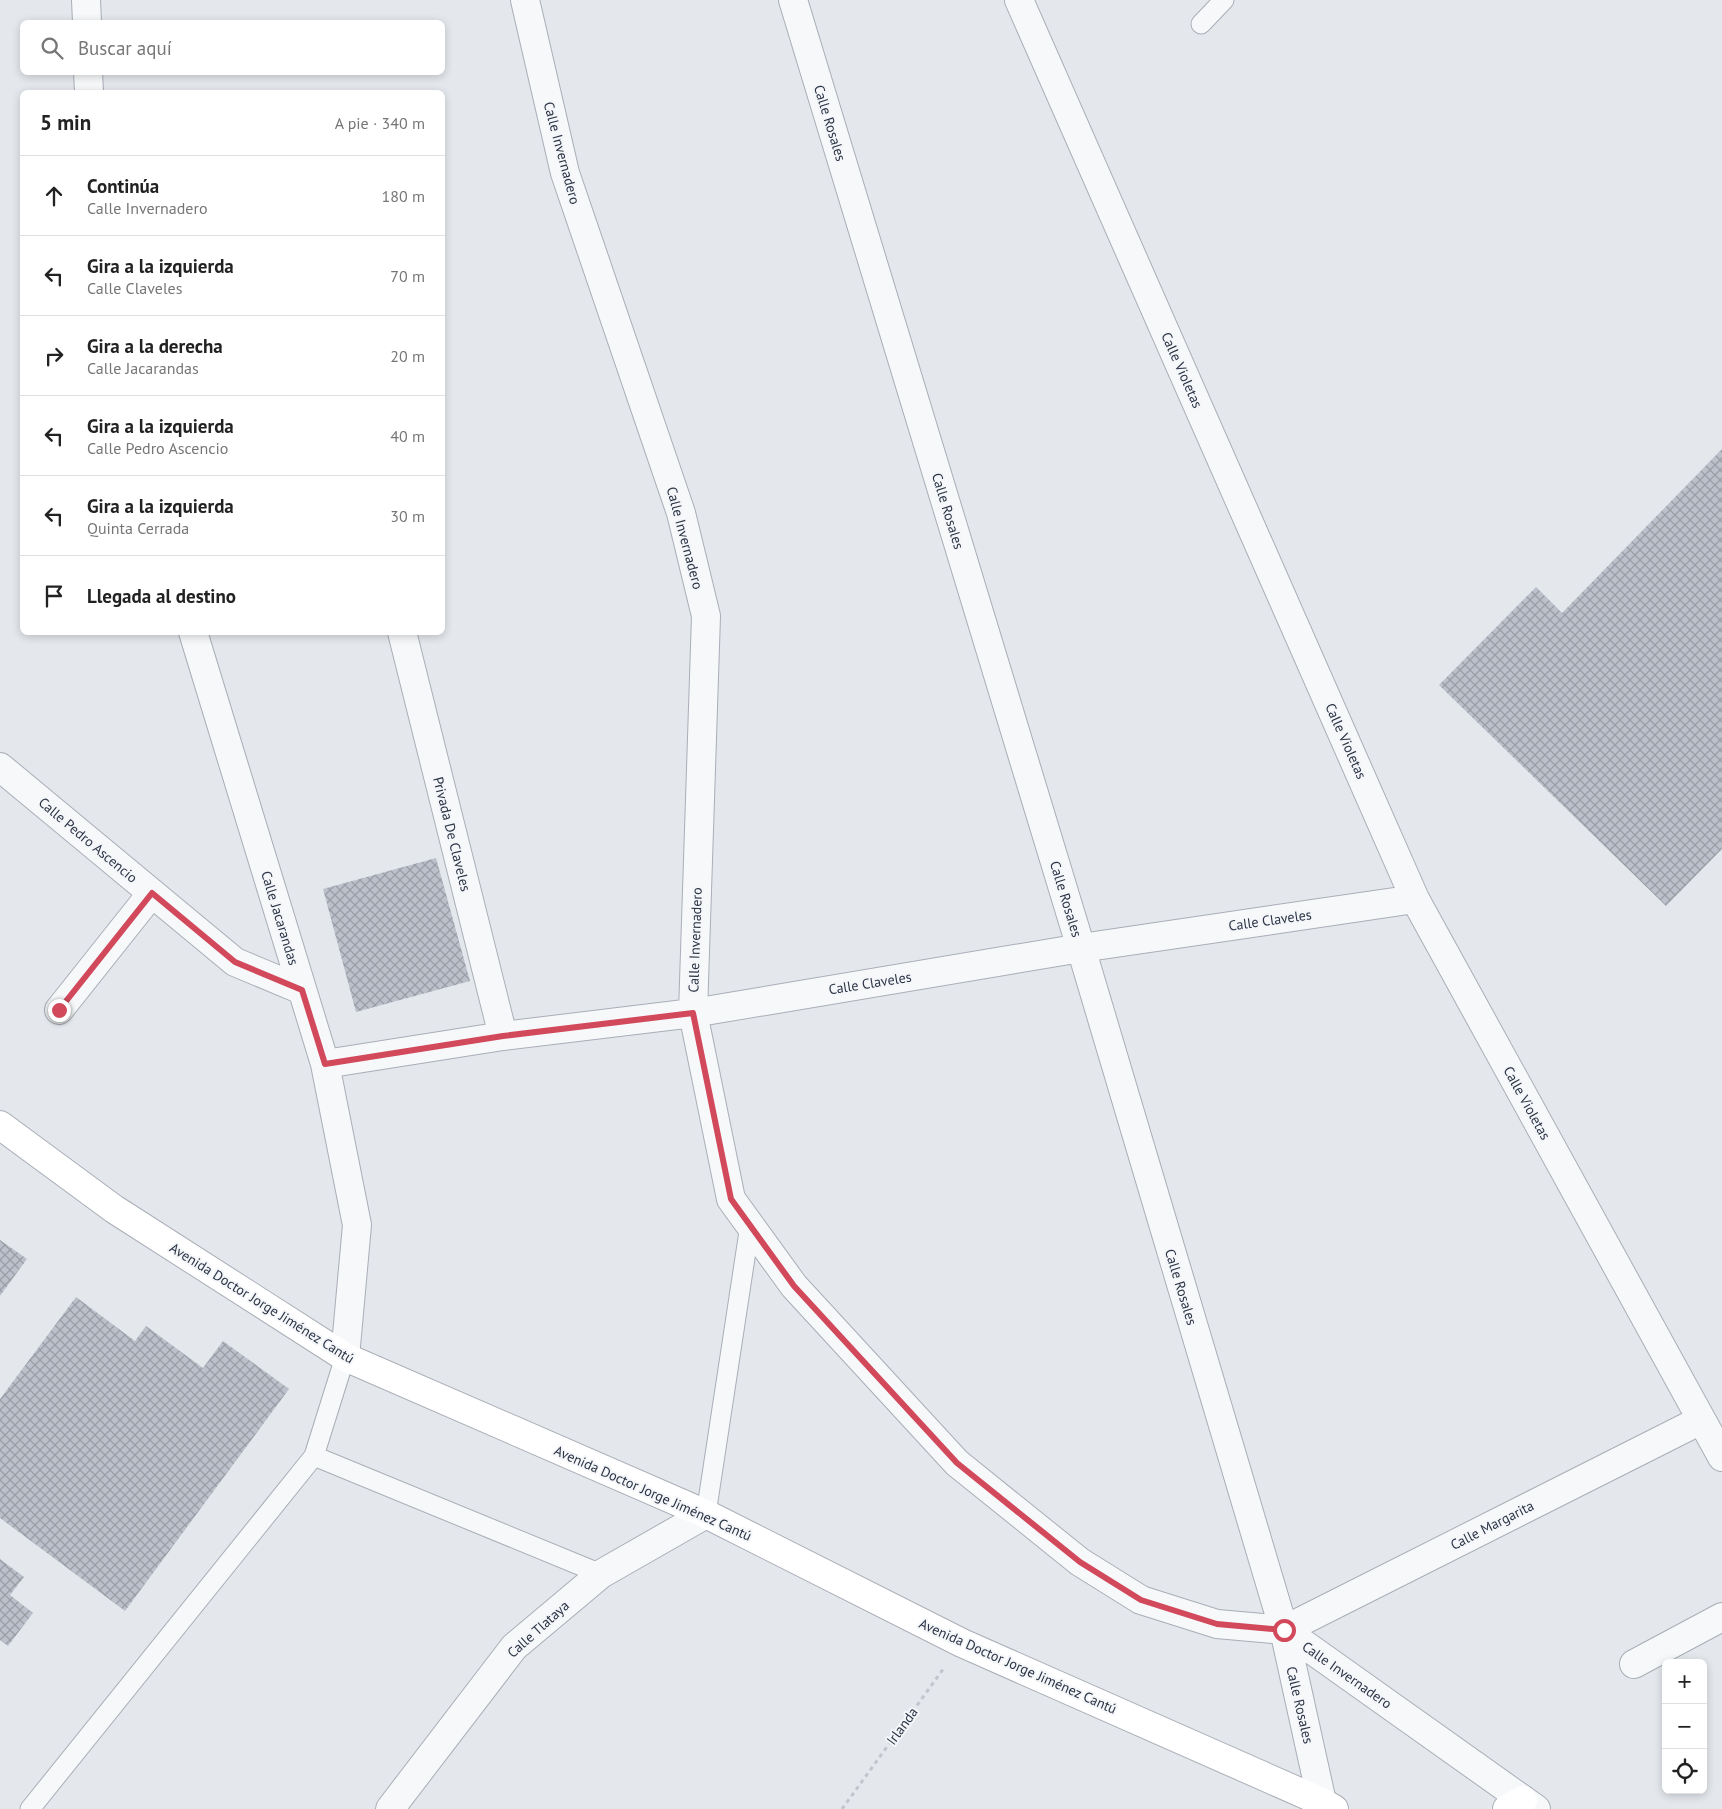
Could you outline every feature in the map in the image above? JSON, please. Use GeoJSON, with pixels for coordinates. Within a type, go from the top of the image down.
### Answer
{"type":"FeatureCollection","features":[{"type":"Feature","properties":{"kind":"main road","name":"Avenida Doctor Jorge Jiménez Cantú"},"geometry":{"type":"LineString","coordinates":[[0,1125],[114,1210],[345,1356],[706,1514],[962,1643],[1324,1807]]}},
{"type":"Feature","properties":{"kind":"street"},"geometry":{"type":"LineString","coordinates":[[86,0],[87,20]]}},
{"type":"Feature","properties":{"kind":"street","name":"Calle Invernadero"},"geometry":{"type":"LineString","coordinates":[[525,0],[565,173],[681,513],[706,616],[693,1013],[731,1199],[794,1286],[957,1463],[1080,1562],[1141,1600],[1217,1624],[1284,1630],[1522,1806]]}},
{"type":"Feature","properties":{"kind":"street","name":"Calle Rosales"},"geometry":{"type":"LineString","coordinates":[[793,0],[1081,948],[1284,1630],[1324,1807]]}},
{"type":"Feature","properties":{"kind":"street","name":"Calle Violetas"},"geometry":{"type":"LineString","coordinates":[[1020,0],[1415,899],[1722,1457]]}},
{"type":"Feature","properties":{"kind":"street"},"geometry":{"type":"LineString","coordinates":[[88,75],[89,90]]}},
{"type":"Feature","properties":{"kind":"street","name":"Calle Jacarandas"},"geometry":{"type":"LineString","coordinates":[[194,635],[325,1064],[357,1225],[345,1356]]}},
{"type":"Feature","properties":{"kind":"street","name":"Privada De Claveles"},"geometry":{"type":"LineString","coordinates":[[403,635],[503,1036]]}},
{"type":"Feature","properties":{"kind":"street","name":"Calle Pedro Ascencio"},"geometry":{"type":"LineString","coordinates":[[0,767],[235,962],[302,990]]}},
{"type":"Feature","properties":{"kind":"street"},"geometry":{"type":"LineString","coordinates":[[59,1010],[152,893]]}},
{"type":"Feature","properties":{"kind":"street","name":"Calle Claveles"},"geometry":{"type":"LineString","coordinates":[[325,1064],[503,1036],[693,1013],[1081,948],[1415,899]]}},
{"type":"Feature","properties":{"kind":"street","name":"Calle Margarita"},"geometry":{"type":"LineString","coordinates":[[1284,1630],[1701,1420]]}},
{"type":"Feature","properties":{"kind":"street","name":"Calle Tlataya"},"geometry":{"type":"LineString","coordinates":[[390,1809],[514,1647],[601,1574],[706,1514]]}},
{"type":"Feature","properties":{"kind":"street"},"geometry":{"type":"LineString","coordinates":[[1634,1664],[1722,1617]]}},
{"type":"Feature","properties":{"kind":"lane"},"geometry":{"type":"LineString","coordinates":[[1201,24],[1224,0]]}},
{"type":"Feature","properties":{"kind":"lane"},"geometry":{"type":"LineString","coordinates":[[706,1514],[750,1225]]}},
{"type":"Feature","properties":{"kind":"lane"},"geometry":{"type":"LineString","coordinates":[[30,1809],[314,1456],[345,1356]]}},
{"type":"Feature","properties":{"kind":"lane"},"geometry":{"type":"LineString","coordinates":[[314,1456],[601,1574]]}},
{"type":"Feature","properties":{"kind":"path","name":"Irlanda"},"geometry":{"type":"LineString","coordinates":[[842,1809],[962,1643]]}},
{"type":"Feature","properties":{"kind":"building"},"geometry":{"type":"Polygon","coordinates":[[[1722,449],[1722,849],[1666,906],[1439,685],[1536,587],[1562,613],[1722,449]]]}},
{"type":"Feature","properties":{"kind":"building"},"geometry":{"type":"Polygon","coordinates":[[[436,858],[470,981],[356,1012],[323,889],[436,858]]]}},
{"type":"Feature","properties":{"kind":"building"},"geometry":{"type":"Polygon","coordinates":[[[0,1240],[27,1259],[0,1296],[0,1240]]]}},
{"type":"Feature","properties":{"kind":"building"},"geometry":{"type":"Polygon","coordinates":[[[76,1297],[135,1341],[146,1326],[203,1368],[223,1341],[289,1389],[125,1611],[0,1518],[0,1399],[76,1297]]]}},
{"type":"Feature","properties":{"kind":"building"},"geometry":{"type":"Polygon","coordinates":[[[0,1559],[24,1577],[10,1595],[33,1613],[8,1646],[0,1640],[0,1559]]]}},
{"type":"Feature","properties":{"kind":"route"},"geometry":{"type":"LineString","coordinates":[[59,1010],[152,893],[235,962],[302,990],[325,1064],[503,1036],[693,1013],[731,1199],[794,1286],[957,1463],[1080,1562],[1141,1600],[1217,1624],[1284,1630]]}}]}
